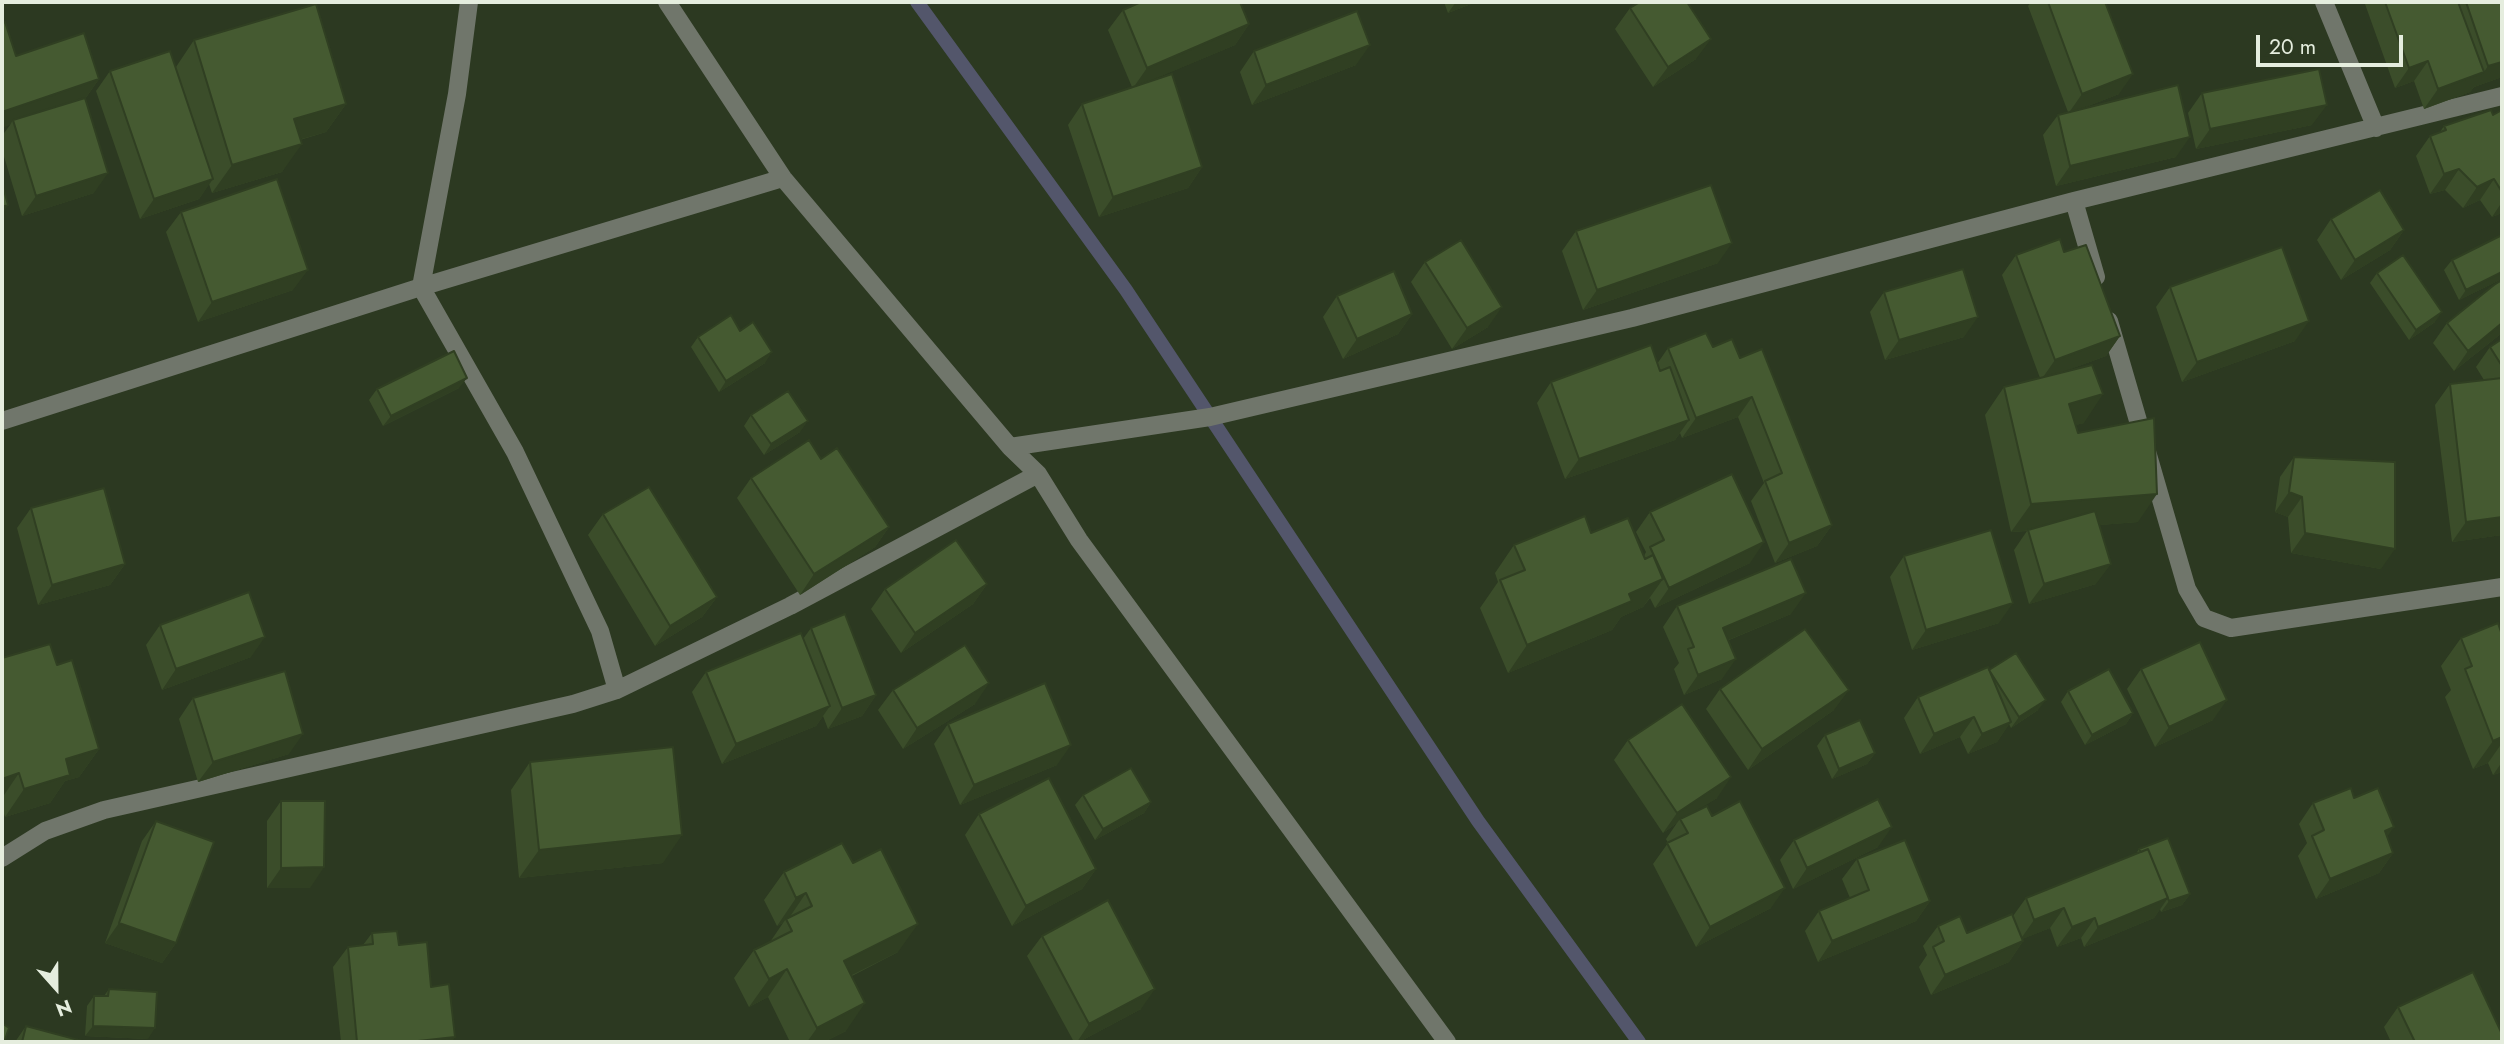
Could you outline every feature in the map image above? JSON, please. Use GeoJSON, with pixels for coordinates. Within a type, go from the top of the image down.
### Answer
{"type":"FeatureCollection","features":[{"type":"Feature","properties":{"kind":"street"},"geometry":{"type":"LineString","coordinates":[[469,2],[457,94],[421,287],[515,452],[600,631],[617,690]]}},
{"type":"Feature","properties":{"kind":"street"},"geometry":{"type":"LineString","coordinates":[[667,2],[783,178],[1010,447],[1038,474],[1079,540],[1447,1042]]}},
{"type":"Feature","properties":{"kind":"street"},"geometry":{"type":"LineString","coordinates":[[2324,2],[2376,128]]}},
{"type":"Feature","properties":{"kind":"street"},"geometry":{"type":"LineString","coordinates":[[1010,447],[1210,416],[1632,318],[2074,201],[2502,96]]}},
{"type":"Feature","properties":{"kind":"street"},"geometry":{"type":"LineString","coordinates":[[2,421],[421,287],[783,178]]}},
{"type":"Feature","properties":{"kind":"street"},"geometry":{"type":"LineString","coordinates":[[2074,201],[2188,589],[2204,618],[2231,628],[2502,587]]}},
{"type":"Feature","properties":{"kind":"street"},"geometry":{"type":"LineString","coordinates":[[2,858],[45,831],[104,810],[573,704],[617,690],[790,606],[1038,474]]}},
{"type":"Feature","properties":{"kind":"building"},"geometry":{"type":"Polygon","coordinates":[[[1141,2],[1240,2],[1249,24],[1147,68],[1123,10],[1141,2]]]}},
{"type":"Feature","properties":{"kind":"building"},"geometry":{"type":"Polygon","coordinates":[[[1640,2],[1687,2],[1711,39],[1668,67],[1630,8],[1640,2]]]}},
{"type":"Feature","properties":{"kind":"building"},"geometry":{"type":"Polygon","coordinates":[[[2048,2],[2105,2],[2133,74],[2082,94],[2048,2]]]}},
{"type":"Feature","properties":{"kind":"building"},"geometry":{"type":"Polygon","coordinates":[[[2385,2],[2458,2],[2484,72],[2438,89],[2428,61],[2409,68],[2385,2]]]}},
{"type":"Feature","properties":{"kind":"building"},"geometry":{"type":"Polygon","coordinates":[[[2466,2],[2502,2],[2502,62],[2488,66],[2466,2]]]}},
{"type":"Feature","properties":{"kind":"building"},"geometry":{"type":"Polygon","coordinates":[[[316,4],[346,104],[294,119],[302,144],[232,165],[194,40],[316,4]]]}},
{"type":"Feature","properties":{"kind":"building"},"geometry":{"type":"Polygon","coordinates":[[[1357,11],[1370,45],[1266,85],[1254,51],[1357,11]]]}},
{"type":"Feature","properties":{"kind":"building"},"geometry":{"type":"Polygon","coordinates":[[[5,22],[16,56],[84,33],[99,79],[2,112],[2,23],[5,22]]]}},
{"type":"Feature","properties":{"kind":"building"},"geometry":{"type":"Polygon","coordinates":[[[170,51],[213,179],[154,199],[110,71],[170,51]]]}},
{"type":"Feature","properties":{"kind":"building"},"geometry":{"type":"Polygon","coordinates":[[[2319,69],[2327,105],[2210,129],[2202,93],[2319,69]]]}},
{"type":"Feature","properties":{"kind":"building"},"geometry":{"type":"Polygon","coordinates":[[[1172,74],[1202,167],[1113,197],[1082,104],[1172,74]]]}},
{"type":"Feature","properties":{"kind":"building"},"geometry":{"type":"Polygon","coordinates":[[[2178,85],[2190,137],[2070,166],[2058,115],[2178,85]]]}},
{"type":"Feature","properties":{"kind":"building"},"geometry":{"type":"Polygon","coordinates":[[[85,98],[108,173],[36,196],[13,120],[85,98]]]}},
{"type":"Feature","properties":{"kind":"building"},"geometry":{"type":"Polygon","coordinates":[[[2491,110],[2493,115],[2502,110],[2502,192],[2494,179],[2477,187],[2459,169],[2444,174],[2430,136],[2446,130],[2444,126],[2491,110]]]}},
{"type":"Feature","properties":{"kind":"building"},"geometry":{"type":"Polygon","coordinates":[[[277,179],[308,270],[212,302],[181,212],[277,179]]]}},
{"type":"Feature","properties":{"kind":"building"},"geometry":{"type":"Polygon","coordinates":[[[2,183],[8,205],[2,207],[2,183]]]}},
{"type":"Feature","properties":{"kind":"building"},"geometry":{"type":"Polygon","coordinates":[[[1711,185],[1732,243],[1597,290],[1576,231],[1711,185]]]}},
{"type":"Feature","properties":{"kind":"building"},"geometry":{"type":"Polygon","coordinates":[[[2380,190],[2404,230],[2355,260],[2331,219],[2380,190]]]}},
{"type":"Feature","properties":{"kind":"building"},"geometry":{"type":"Polygon","coordinates":[[[2502,235],[2502,272],[2466,290],[2452,260],[2502,235]]]}},
{"type":"Feature","properties":{"kind":"building"},"geometry":{"type":"Polygon","coordinates":[[[2060,239],[2064,252],[2086,245],[2120,336],[2055,360],[2016,255],[2060,239]]]}},
{"type":"Feature","properties":{"kind":"building"},"geometry":{"type":"Polygon","coordinates":[[[1461,240],[1502,307],[1467,328],[1425,262],[1461,240]]]}},
{"type":"Feature","properties":{"kind":"building"},"geometry":{"type":"Polygon","coordinates":[[[2282,247],[2309,321],[2197,362],[2170,287],[2282,247]]]}},
{"type":"Feature","properties":{"kind":"building"},"geometry":{"type":"Polygon","coordinates":[[[2403,255],[2442,312],[2416,330],[2377,273],[2403,255]]]}},
{"type":"Feature","properties":{"kind":"building"},"geometry":{"type":"Polygon","coordinates":[[[1963,269],[1978,317],[1899,340],[1884,292],[1963,269]]]}},
{"type":"Feature","properties":{"kind":"building"},"geometry":{"type":"Polygon","coordinates":[[[1394,271],[1412,314],[1357,339],[1337,296],[1394,271]]]}},
{"type":"Feature","properties":{"kind":"building"},"geometry":{"type":"Polygon","coordinates":[[[2502,280],[2502,323],[2468,351],[2447,323],[2502,280]]]}},
{"type":"Feature","properties":{"kind":"building"},"geometry":{"type":"Polygon","coordinates":[[[731,315],[740,331],[753,322],[772,352],[726,381],[698,337],[731,315]]]}},
{"type":"Feature","properties":{"kind":"building"},"geometry":{"type":"Polygon","coordinates":[[[1706,333],[1713,347],[1732,339],[1740,358],[1762,349],[1832,525],[1789,543],[1765,481],[1782,473],[1752,397],[1696,418],[1668,348],[1706,333]]]}},
{"type":"Feature","properties":{"kind":"building"},"geometry":{"type":"Polygon","coordinates":[[[2502,339],[2502,366],[2490,347],[2502,339]]]}},
{"type":"Feature","properties":{"kind":"building"},"geometry":{"type":"Polygon","coordinates":[[[1651,345],[1660,371],[1670,367],[1689,420],[1579,459],[1551,382],[1651,345]]]}},
{"type":"Feature","properties":{"kind":"building"},"geometry":{"type":"Polygon","coordinates":[[[454,351],[467,378],[391,416],[377,389],[454,351]]]}},
{"type":"Feature","properties":{"kind":"building"},"geometry":{"type":"Polygon","coordinates":[[[2092,365],[2103,394],[2069,404],[2078,433],[2154,418],[2157,494],[2031,504],[2004,387],[2092,365]]]}},
{"type":"Feature","properties":{"kind":"building"},"geometry":{"type":"Polygon","coordinates":[[[2502,378],[2502,517],[2466,522],[2450,384],[2502,378]]]}},
{"type":"Feature","properties":{"kind":"building"},"geometry":{"type":"Polygon","coordinates":[[[788,391],[808,421],[771,444],[751,415],[788,391]]]}},
{"type":"Feature","properties":{"kind":"building"},"geometry":{"type":"Polygon","coordinates":[[[809,440],[821,459],[837,448],[889,527],[814,574],[751,478],[809,440]]]}},
{"type":"Feature","properties":{"kind":"building"},"geometry":{"type":"Polygon","coordinates":[[[2294,457],[2395,462],[2395,549],[2305,533],[2302,497],[2289,492],[2294,457]]]}},
{"type":"Feature","properties":{"kind":"building"},"geometry":{"type":"Polygon","coordinates":[[[1732,474],[1764,542],[1669,588],[1650,547],[1664,540],[1650,512],[1732,474]]]}},
{"type":"Feature","properties":{"kind":"building"},"geometry":{"type":"Polygon","coordinates":[[[649,487],[717,597],[670,626],[603,514],[649,487]]]}},
{"type":"Feature","properties":{"kind":"building"},"geometry":{"type":"Polygon","coordinates":[[[104,488],[125,564],[52,585],[31,508],[104,488]]]}},
{"type":"Feature","properties":{"kind":"building"},"geometry":{"type":"Polygon","coordinates":[[[2095,511],[2111,564],[2044,584],[2028,530],[2095,511]]]}},
{"type":"Feature","properties":{"kind":"building"},"geometry":{"type":"Polygon","coordinates":[[[1585,516],[1591,533],[1628,518],[1645,559],[1653,555],[1663,579],[1629,594],[1632,601],[1527,645],[1500,580],[1525,570],[1514,545],[1585,516]]]}},
{"type":"Feature","properties":{"kind":"building"},"geometry":{"type":"Polygon","coordinates":[[[1991,530],[2013,603],[1926,630],[1904,556],[1991,530]]]}},
{"type":"Feature","properties":{"kind":"building"},"geometry":{"type":"Polygon","coordinates":[[[956,540],[987,584],[915,633],[885,589],[956,540]]]}},
{"type":"Feature","properties":{"kind":"building"},"geometry":{"type":"Polygon","coordinates":[[[1791,559],[1806,593],[1723,628],[1736,659],[1698,675],[1688,649],[1694,647],[1677,606],[1791,559]]]}},
{"type":"Feature","properties":{"kind":"building"},"geometry":{"type":"Polygon","coordinates":[[[249,592],[265,637],[176,669],[160,625],[249,592]]]}},
{"type":"Feature","properties":{"kind":"building"},"geometry":{"type":"Polygon","coordinates":[[[845,614],[876,695],[842,708],[811,628],[845,614]]]}},
{"type":"Feature","properties":{"kind":"building"},"geometry":{"type":"Polygon","coordinates":[[[2498,623],[2502,631],[2502,737],[2493,741],[2465,669],[2472,666],[2461,638],[2498,623]]]}},
{"type":"Feature","properties":{"kind":"building"},"geometry":{"type":"Polygon","coordinates":[[[1805,629],[1849,690],[1762,749],[1720,689],[1805,629]]]}},
{"type":"Feature","properties":{"kind":"building"},"geometry":{"type":"Polygon","coordinates":[[[801,633],[830,706],[736,744],[706,672],[801,633]]]}},
{"type":"Feature","properties":{"kind":"building"},"geometry":{"type":"Polygon","coordinates":[[[2200,642],[2227,700],[2169,727],[2141,669],[2200,642]]]}},
{"type":"Feature","properties":{"kind":"building"},"geometry":{"type":"Polygon","coordinates":[[[50,644],[57,665],[72,660],[99,749],[66,759],[70,775],[24,789],[19,773],[2,779],[2,658],[50,644]]]}},
{"type":"Feature","properties":{"kind":"building"},"geometry":{"type":"Polygon","coordinates":[[[965,645],[989,683],[917,728],[893,690],[965,645]]]}},
{"type":"Feature","properties":{"kind":"building"},"geometry":{"type":"Polygon","coordinates":[[[2016,653],[2046,700],[2019,717],[1989,670],[2016,653]]]}},
{"type":"Feature","properties":{"kind":"building"},"geometry":{"type":"Polygon","coordinates":[[[1988,667],[2011,722],[1982,734],[1974,717],[1934,734],[1918,697],[1988,667]]]}},
{"type":"Feature","properties":{"kind":"building"},"geometry":{"type":"Polygon","coordinates":[[[2109,669],[2133,713],[2092,735],[2068,691],[2109,669]]]}},
{"type":"Feature","properties":{"kind":"building"},"geometry":{"type":"Polygon","coordinates":[[[285,671],[303,734],[213,762],[193,698],[285,671]]]}},
{"type":"Feature","properties":{"kind":"building"},"geometry":{"type":"Polygon","coordinates":[[[1045,683],[1071,745],[974,785],[948,724],[1045,683]]]}},
{"type":"Feature","properties":{"kind":"building"},"geometry":{"type":"Polygon","coordinates":[[[1682,704],[1731,777],[1677,813],[1628,740],[1682,704]]]}},
{"type":"Feature","properties":{"kind":"building"},"geometry":{"type":"Polygon","coordinates":[[[1860,720],[1875,753],[1839,769],[1825,735],[1860,720]]]}},
{"type":"Feature","properties":{"kind":"building"},"geometry":{"type":"Polygon","coordinates":[[[673,747],[682,835],[539,850],[530,762],[673,747]]]}},
{"type":"Feature","properties":{"kind":"building"},"geometry":{"type":"Polygon","coordinates":[[[1131,768],[1151,802],[1103,829],[1083,795],[1131,768]]]}},
{"type":"Feature","properties":{"kind":"building"},"geometry":{"type":"Polygon","coordinates":[[[1049,778],[1096,869],[1026,906],[979,814],[1049,778]]]}},
{"type":"Feature","properties":{"kind":"building"},"geometry":{"type":"Polygon","coordinates":[[[2351,788],[2354,798],[2378,788],[2394,827],[2385,831],[2393,853],[2330,879],[2312,836],[2324,830],[2313,803],[2351,788]]]}},
{"type":"Feature","properties":{"kind":"building"},"geometry":{"type":"Polygon","coordinates":[[[1878,799],[1892,827],[1807,868],[1794,840],[1878,799]]]}},
{"type":"Feature","properties":{"kind":"building"},"geometry":{"type":"Polygon","coordinates":[[[281,801],[325,801],[324,867],[281,868],[281,801]]]}},
{"type":"Feature","properties":{"kind":"building"},"geometry":{"type":"Polygon","coordinates":[[[1740,801],[1785,888],[1710,927],[1667,843],[1688,833],[1680,819],[1707,806],[1712,816],[1740,801]]]}},
{"type":"Feature","properties":{"kind":"building"},"geometry":{"type":"Polygon","coordinates":[[[156,821],[214,842],[176,943],[119,923],[156,821]]]}},
{"type":"Feature","properties":{"kind":"building"},"geometry":{"type":"Polygon","coordinates":[[[2168,838],[2190,894],[2169,901],[2148,849],[2141,852],[2139,849],[2168,838]]]}},
{"type":"Feature","properties":{"kind":"building"},"geometry":{"type":"Polygon","coordinates":[[[1905,840],[1930,901],[1832,941],[1819,911],[1869,890],[1857,859],[1905,840]]]}},
{"type":"Feature","properties":{"kind":"building"},"geometry":{"type":"Polygon","coordinates":[[[842,843],[853,863],[881,849],[918,924],[844,961],[865,1003],[817,1028],[787,969],[769,979],[754,950],[792,931],[786,919],[812,906],[806,893],[796,898],[784,872],[842,843]]]}},
{"type":"Feature","properties":{"kind":"building"},"geometry":{"type":"Polygon","coordinates":[[[2148,849],[2168,898],[2098,927],[2095,918],[2072,927],[2064,908],[2034,920],[2026,898],[2148,849]]]}},
{"type":"Feature","properties":{"kind":"building"},"geometry":{"type":"Polygon","coordinates":[[[1108,900],[1155,989],[1089,1024],[1042,936],[1108,900]]]}},
{"type":"Feature","properties":{"kind":"building"},"geometry":{"type":"Polygon","coordinates":[[[2012,914],[2023,941],[1945,975],[1933,947],[1944,941],[1938,926],[1960,916],[1967,933],[2012,914]]]}},
{"type":"Feature","properties":{"kind":"building"},"geometry":{"type":"Polygon","coordinates":[[[397,931],[399,945],[427,942],[431,987],[449,984],[455,1037],[409,1042],[357,1042],[348,947],[373,944],[372,933],[397,931]]]}},
{"type":"Feature","properties":{"kind":"building"},"geometry":{"type":"Polygon","coordinates":[[[2473,972],[2502,1034],[2502,1042],[2415,1042],[2398,1007],[2473,972]]]}},
{"type":"Feature","properties":{"kind":"building"},"geometry":{"type":"Polygon","coordinates":[[[109,989],[157,992],[155,1028],[93,1026],[94,996],[108,996],[109,989]]]}},
{"type":"Feature","properties":{"kind":"building"},"geometry":{"type":"Polygon","coordinates":[[[2,1023],[9,1028],[4,1042],[2,1042],[2,1023]]]}},
{"type":"Feature","properties":{"kind":"building"},"geometry":{"type":"Polygon","coordinates":[[[26,1026],[86,1042],[22,1042],[26,1026]]]}},
{"type":"Feature","properties":{"kind":"waterway"},"geometry":{"type":"LineString","coordinates":[[917,2],[1126,290],[1478,821],[1639,1042]]}}]}
